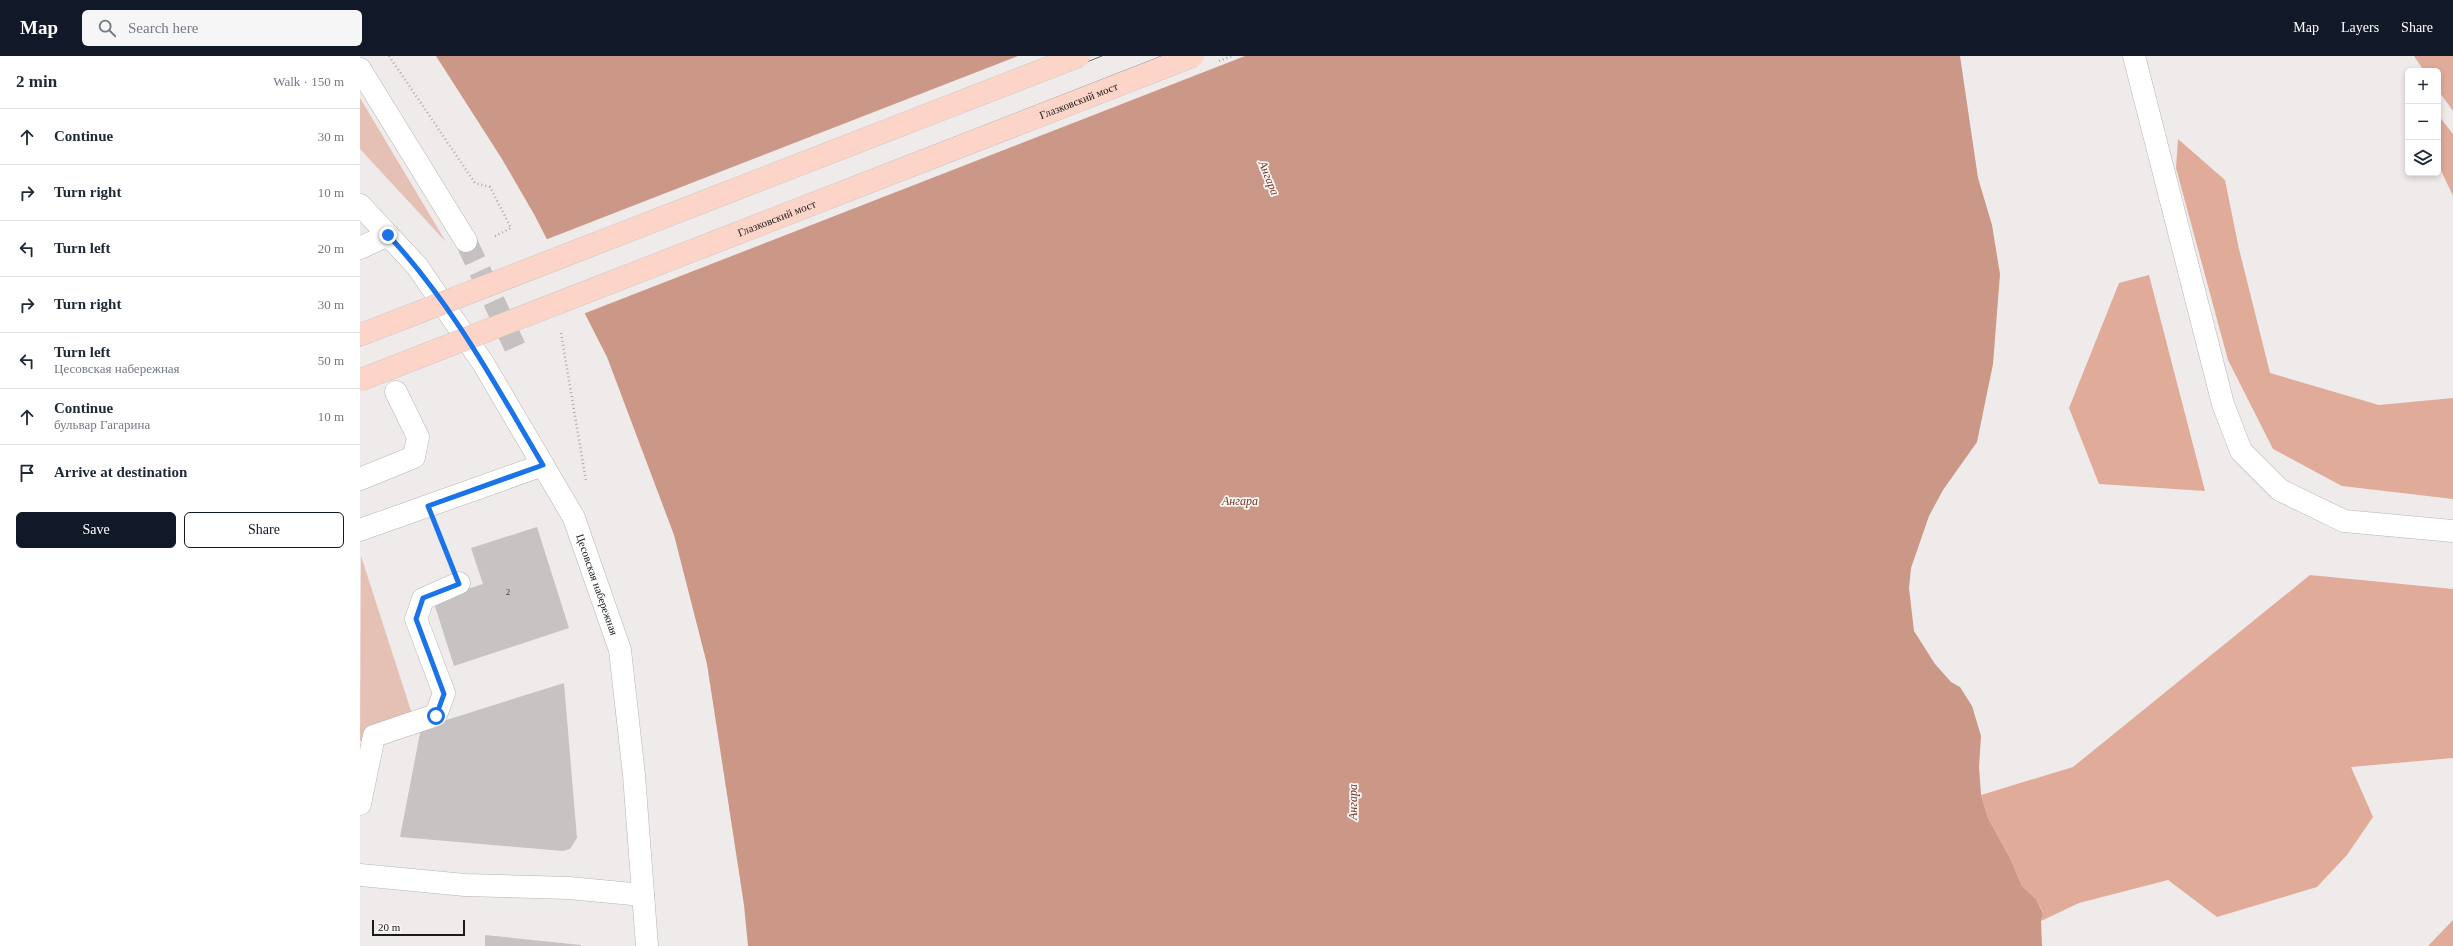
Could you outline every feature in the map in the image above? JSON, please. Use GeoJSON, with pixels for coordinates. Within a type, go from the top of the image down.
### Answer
{"type":"FeatureCollection","features":[{"type":"Feature","properties":{"kind":"main road"},"geometry":{"type":"LineString","coordinates":[[360,335],[1079,56]]}},
{"type":"Feature","properties":{"kind":"main road","name":"Глазковский мост"},"geometry":{"type":"LineString","coordinates":[[360,380],[1193,56]]}},
{"type":"Feature","properties":{"kind":"street"},"geometry":{"type":"LineString","coordinates":[[2134,56],[2223,404],[2241,451],[2280,490],[2344,521],[2453,530]]}},
{"type":"Feature","properties":{"kind":"street"},"geometry":{"type":"LineString","coordinates":[[360,69],[466,241]]}},
{"type":"Feature","properties":{"kind":"street","name":"Цесовская набережная"},"geometry":{"type":"LineString","coordinates":[[360,205],[417,266],[483,363],[574,518],[620,650],[634,775],[647,946]]}},
{"type":"Feature","properties":{"kind":"street"},"geometry":{"type":"LineString","coordinates":[[360,248],[388,235]]}},
{"type":"Feature","properties":{"kind":"street"},"geometry":{"type":"LineString","coordinates":[[360,479],[414,457],[418,437],[396,392]]}},
{"type":"Feature","properties":{"kind":"street"},"geometry":{"type":"LineString","coordinates":[[360,530],[543,465]]}},
{"type":"Feature","properties":{"kind":"street"},"geometry":{"type":"LineString","coordinates":[[360,804],[374,736],[436,716],[444,694],[416,619],[423,598],[459,584]]}},
{"type":"Feature","properties":{"kind":"street"},"geometry":{"type":"LineString","coordinates":[[360,875],[465,885],[569,888],[643,895]]}},
{"type":"Feature","properties":{"kind":"path"},"geometry":{"type":"LineString","coordinates":[[389,56],[475,184],[490,187],[511,228]]}},
{"type":"Feature","properties":{"kind":"path"},"geometry":{"type":"LineString","coordinates":[[561,334],[587,486]]}},
{"type":"Feature","properties":{"kind":"path"},"geometry":{"type":"LineString","coordinates":[[428,506],[459,584]]}},
{"type":"Feature","properties":{"kind":"shaded area"},"geometry":{"type":"Polygon","coordinates":[[[2414,56],[2453,56],[2453,111],[2441,94],[2441,68],[2422,68],[2414,56]]]}},
{"type":"Feature","properties":{"kind":"shaded area"},"geometry":{"type":"Polygon","coordinates":[[[360,98],[446,242],[360,149],[360,98]]]}},
{"type":"Feature","properties":{"kind":"shaded area"},"geometry":{"type":"Polygon","coordinates":[[[2441,119],[2453,134],[2453,196],[2441,170],[2441,119]]]}},
{"type":"Feature","properties":{"kind":"shaded area"},"geometry":{"type":"Polygon","coordinates":[[[2178,139],[2225,180],[2239,249],[2270,373],[2379,405],[2453,398],[2453,499],[2342,486],[2273,449],[2228,360],[2176,168],[2178,139]]]}},
{"type":"Feature","properties":{"kind":"shaded area"},"geometry":{"type":"Polygon","coordinates":[[[2149,275],[2205,491],[2099,484],[2069,408],[2119,283],[2149,275]]]}},
{"type":"Feature","properties":{"kind":"shaded area"},"geometry":{"type":"Polygon","coordinates":[[[361,556],[412,714],[374,736],[360,741],[361,556]]]}},
{"type":"Feature","properties":{"kind":"shaded area"},"geometry":{"type":"Polygon","coordinates":[[[2310,575],[2453,589],[2453,758],[2351,767],[2373,817],[2347,855],[2317,887],[2217,917],[2168,880],[2079,903],[2041,921],[2043,912],[2036,899],[2022,886],[2010,858],[1988,818],[1981,795],[2073,767],[2310,575]]]}},
{"type":"Feature","properties":{"kind":"shaded area"},"geometry":{"type":"Polygon","coordinates":[[[2453,920],[2453,946],[2428,946],[2453,920]]]}},
{"type":"Feature","properties":{"kind":"water","name":"Ангара"},"geometry":{"type":"Polygon","coordinates":[[[436,56],[1960,56],[1978,178],[1992,225],[2000,274],[1993,364],[1977,442],[1943,490],[1929,516],[1911,568],[1909,588],[1914,631],[1935,664],[1951,682],[1960,687],[1972,706],[1981,736],[1979,767],[1981,795],[1988,818],[2010,858],[2022,886],[2036,899],[2043,913],[2041,921],[2042,946],[748,946],[744,905],[707,664],[674,535],[607,357],[535,216],[502,159],[436,56]]]}},
{"type":"Feature","properties":{"kind":"pier"},"geometry":{"type":"Polygon","coordinates":[[[1018,56],[1245,56],[583,314],[545,240],[1018,56]]]}},
{"type":"Feature","properties":{"kind":"building"},"geometry":{"type":"Polygon","coordinates":[[[537,527],[569,628],[454,666],[433,600],[483,584],[471,548],[537,527]]]}},
{"type":"Feature","properties":{"kind":"building"},"geometry":{"type":"Polygon","coordinates":[[[564,683],[577,838],[570,849],[563,851],[400,837],[421,728],[564,683]]]}},
{"type":"Feature","properties":{"kind":"building"},"geometry":{"type":"Polygon","coordinates":[[[485,935],[581,945],[581,946],[485,946],[485,935]]]}},
{"type":"Feature","properties":{"kind":"tunnel"},"geometry":{"type":"LineString","coordinates":[[466,241],[515,347]]}},
{"type":"Feature","properties":{"kind":"tram line"},"geometry":{"type":"LineString","coordinates":[[360,346],[1102,56]]}},
{"type":"Feature","properties":{"kind":"tram line"},"geometry":{"type":"LineString","coordinates":[[360,370],[1162,56]]}},
{"type":"Feature","properties":{"kind":"route"},"geometry":{"type":"LineString","coordinates":[[388,235],[417,266],[483,363],[543,465],[428,506],[459,584],[423,598],[416,619],[444,694],[436,716]]}}]}
